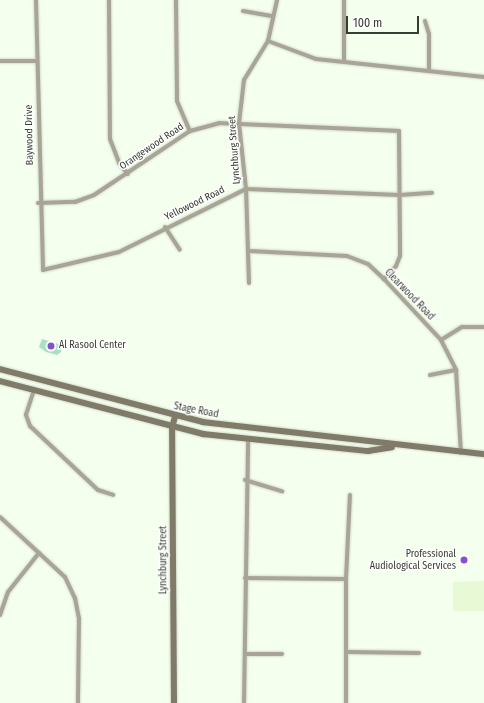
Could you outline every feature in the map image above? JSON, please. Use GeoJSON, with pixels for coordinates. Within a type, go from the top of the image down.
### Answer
{"type":"FeatureCollection","features":[{"type":"Feature","properties":{"kind":"main road","name":"Stage Road"},"geometry":{"type":"LineString","coordinates":[[0,369],[175,417],[249,429],[370,439],[393,447]]}},
{"type":"Feature","properties":{"kind":"main road","name":"Stage Road"},"geometry":{"type":"LineString","coordinates":[[0,381],[172,428],[248,441],[368,451],[393,447],[484,454]]}},
{"type":"Feature","properties":{"kind":"main road","name":"Lynchburg Street"},"geometry":{"type":"LineString","coordinates":[[174,703],[172,428],[175,417]]}},
{"type":"Feature","properties":{"kind":"street","name":"Baywood Drive"},"geometry":{"type":"LineString","coordinates":[[36,0],[38,203],[43,270]]}},
{"type":"Feature","properties":{"kind":"street"},"geometry":{"type":"LineString","coordinates":[[109,0],[110,139],[119,163],[128,174]]}},
{"type":"Feature","properties":{"kind":"street"},"geometry":{"type":"LineString","coordinates":[[176,0],[177,102],[190,131]]}},
{"type":"Feature","properties":{"kind":"street","name":"Lynchburg Street"},"geometry":{"type":"LineString","coordinates":[[249,283],[250,251],[246,189],[239,123],[244,80],[268,41],[272,16],[277,0]]}},
{"type":"Feature","properties":{"kind":"street"},"geometry":{"type":"LineString","coordinates":[[344,0],[344,61]]}},
{"type":"Feature","properties":{"kind":"street"},"geometry":{"type":"LineString","coordinates":[[243,11],[272,16]]}},
{"type":"Feature","properties":{"kind":"street"},"geometry":{"type":"LineString","coordinates":[[425,21],[429,34],[429,69]]}},
{"type":"Feature","properties":{"kind":"street"},"geometry":{"type":"LineString","coordinates":[[268,41],[316,59],[429,69],[484,77]]}},
{"type":"Feature","properties":{"kind":"street"},"geometry":{"type":"LineString","coordinates":[[0,61],[37,61]]}},
{"type":"Feature","properties":{"kind":"street","name":"Orangewood Road"},"geometry":{"type":"LineString","coordinates":[[38,203],[75,202],[94,195],[128,174],[190,131],[219,123],[399,130],[400,195]]}},
{"type":"Feature","properties":{"kind":"street","name":"Yellowood Road"},"geometry":{"type":"LineString","coordinates":[[43,270],[119,252],[246,189],[400,195],[432,193]]}},
{"type":"Feature","properties":{"kind":"street"},"geometry":{"type":"LineString","coordinates":[[384,278],[396,266],[400,256],[400,195]]}},
{"type":"Feature","properties":{"kind":"street"},"geometry":{"type":"LineString","coordinates":[[166,228],[180,250]]}},
{"type":"Feature","properties":{"kind":"street","name":"Clearwood Road"},"geometry":{"type":"LineString","coordinates":[[250,251],[347,256],[368,264],[384,278],[441,340],[456,370],[461,452]]}},
{"type":"Feature","properties":{"kind":"street"},"geometry":{"type":"LineString","coordinates":[[441,340],[462,327],[484,327]]}},
{"type":"Feature","properties":{"kind":"street"},"geometry":{"type":"LineString","coordinates":[[430,375],[456,370]]}},
{"type":"Feature","properties":{"kind":"street"},"geometry":{"type":"LineString","coordinates":[[34,390],[26,416],[30,426],[98,490],[113,495]]}},
{"type":"Feature","properties":{"kind":"street"},"geometry":{"type":"LineString","coordinates":[[244,703],[245,480],[248,441]]}},
{"type":"Feature","properties":{"kind":"street"},"geometry":{"type":"LineString","coordinates":[[245,480],[282,491]]}},
{"type":"Feature","properties":{"kind":"street"},"geometry":{"type":"LineString","coordinates":[[346,703],[348,652],[346,578],[350,495]]}},
{"type":"Feature","properties":{"kind":"street"},"geometry":{"type":"LineString","coordinates":[[0,517],[65,577],[75,598],[79,618],[78,703]]}},
{"type":"Feature","properties":{"kind":"street"},"geometry":{"type":"LineString","coordinates":[[0,615],[8,592],[39,553]]}},
{"type":"Feature","properties":{"kind":"street"},"geometry":{"type":"LineString","coordinates":[[245,578],[346,578]]}},
{"type":"Feature","properties":{"kind":"street"},"geometry":{"type":"LineString","coordinates":[[348,652],[419,653]]}},
{"type":"Feature","properties":{"kind":"street"},"geometry":{"type":"LineString","coordinates":[[245,654],[282,654]]}},
{"type":"Feature","properties":{"kind":"shaded area"},"geometry":{"type":"Polygon","coordinates":[[[484,581],[484,611],[453,611],[453,582],[484,581]]]}},
{"type":"Feature","properties":{"kind":"building","name":"Al Rasool Center"},"geometry":{"type":"Polygon","coordinates":[[[42,339],[62,345],[61,352],[57,355],[46,352],[39,347],[42,339]]]}},
{"type":"Feature","properties":{"kind":"place","name":"Al Rasool Center"},"geometry":{"type":"Point","coordinates":[51,346]}},
{"type":"Feature","properties":{"kind":"place","name":"Professional Audiological Services"},"geometry":{"type":"Point","coordinates":[464,560]}}]}
